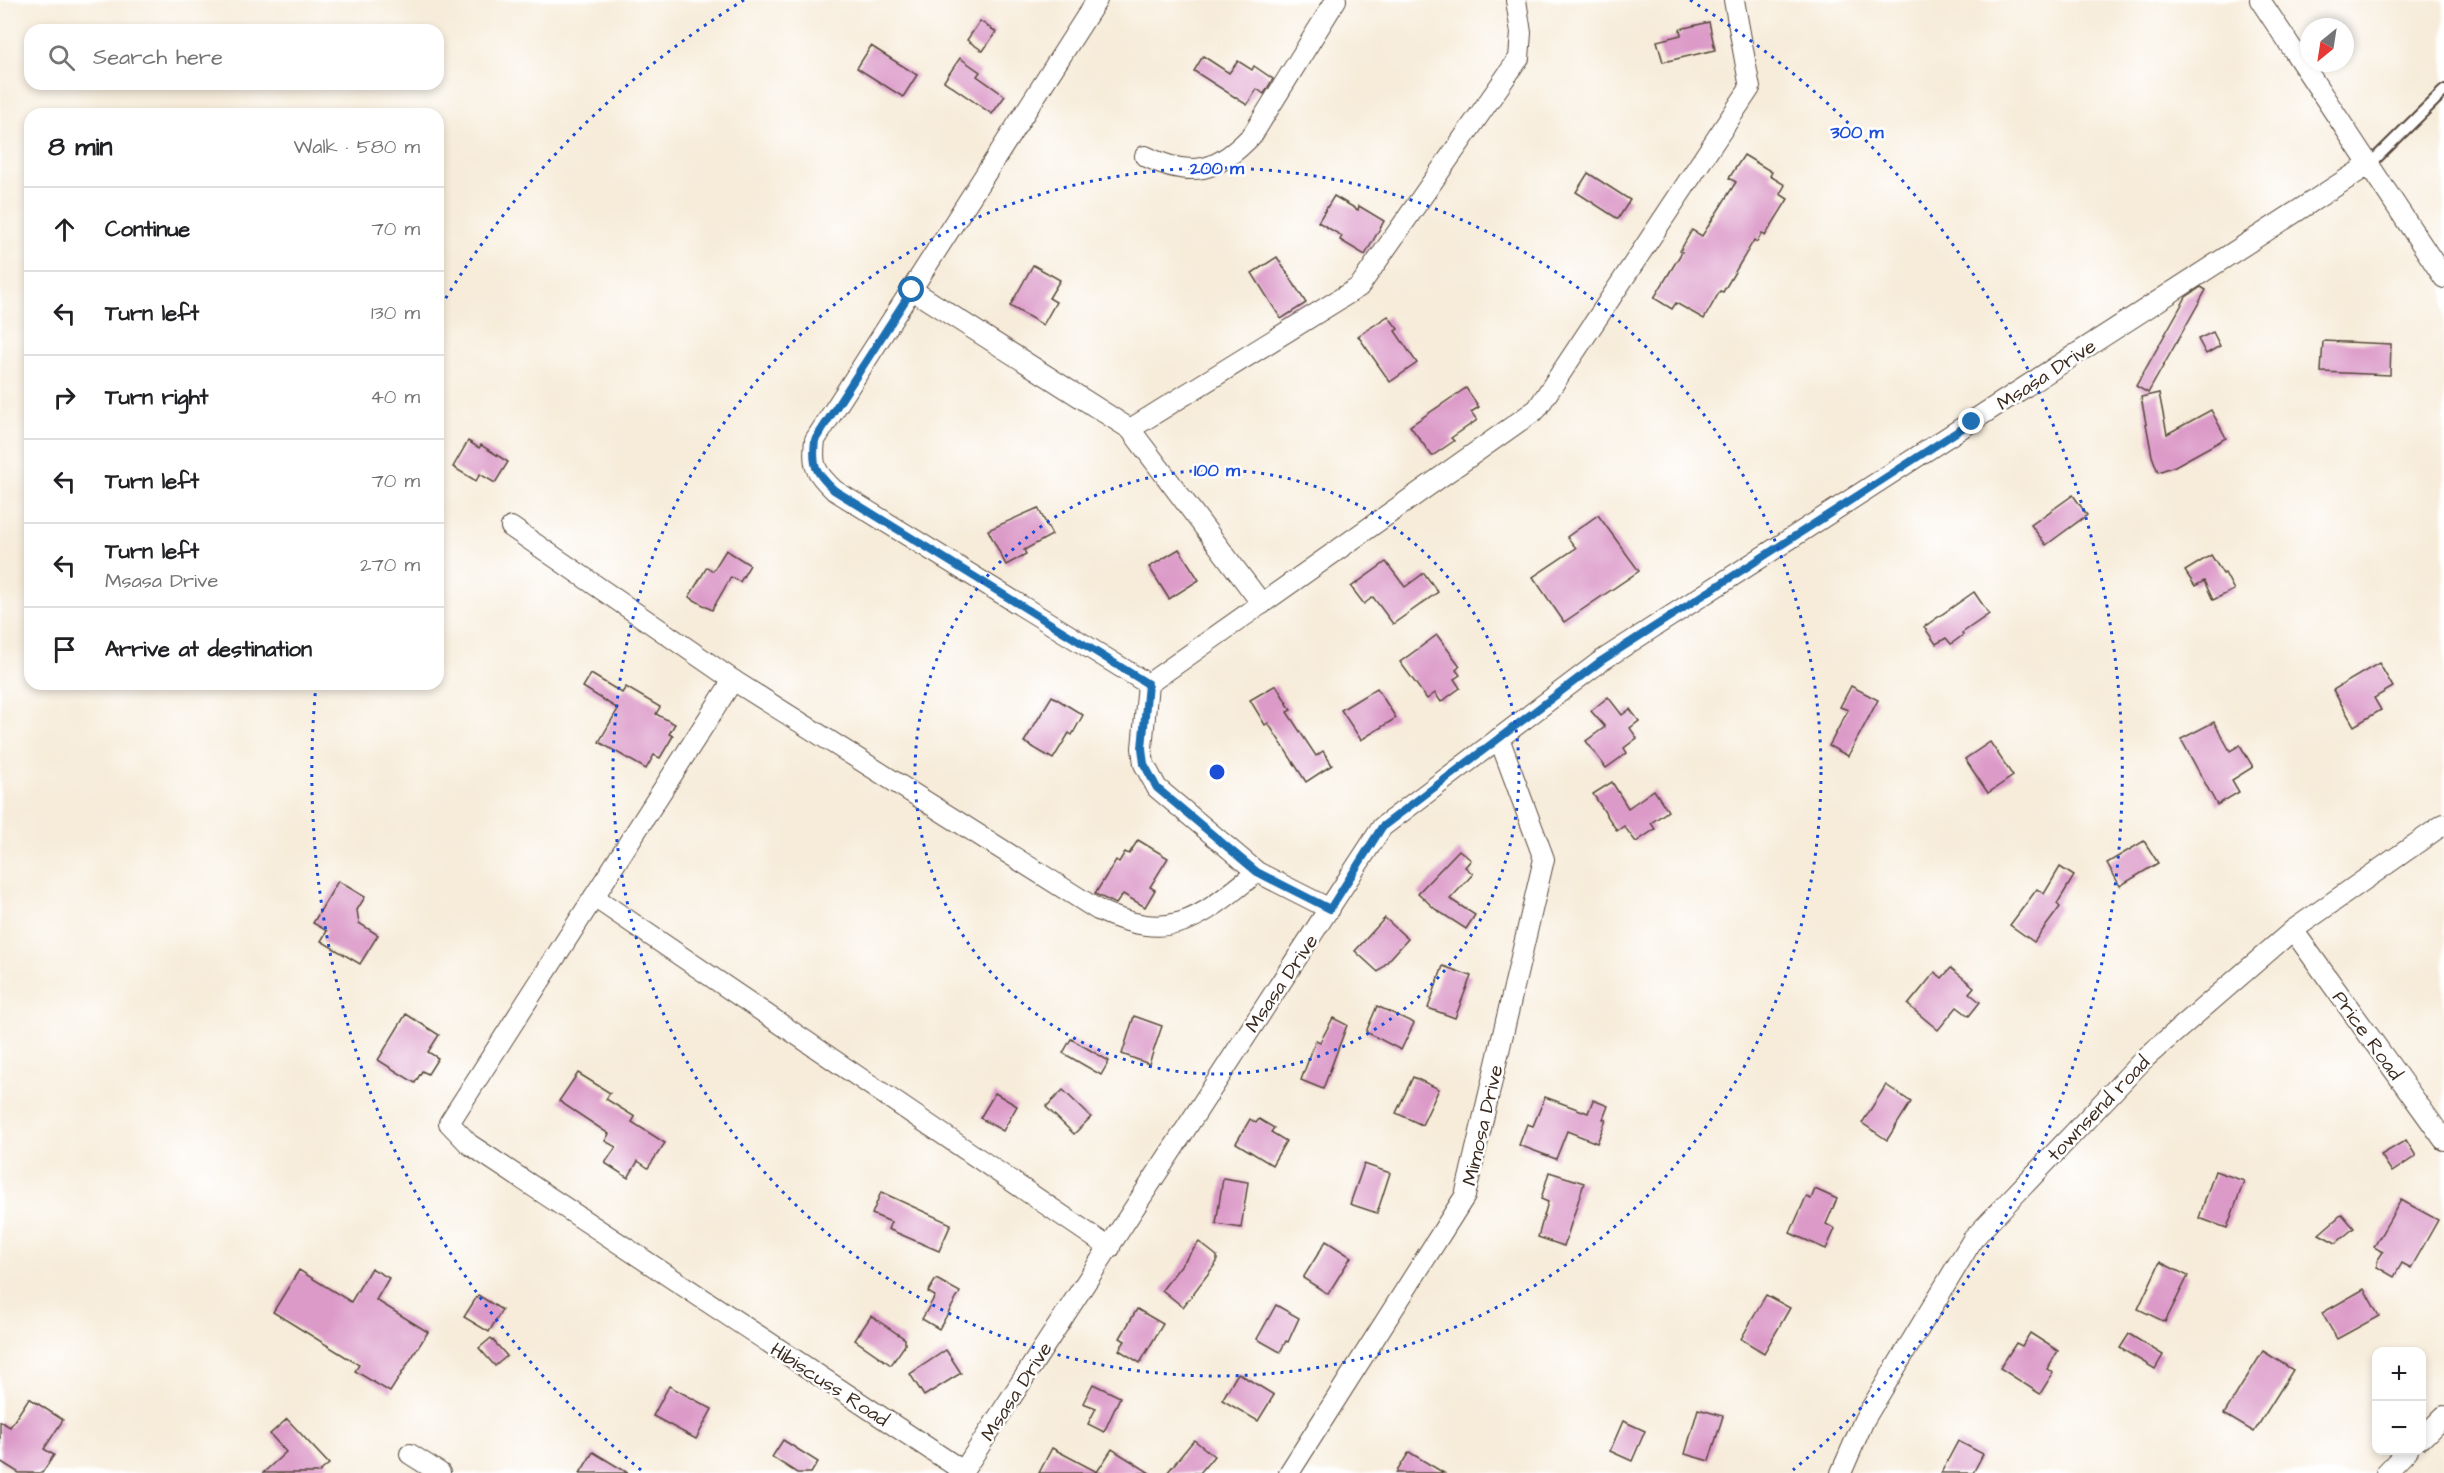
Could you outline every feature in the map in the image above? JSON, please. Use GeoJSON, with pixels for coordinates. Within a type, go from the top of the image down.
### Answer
{"type":"FeatureCollection","features":[{"type":"Feature","properties":{"kind":"street"},"geometry":{"type":"LineString","coordinates":[[1096,0],[815,440],[813,459],[819,476],[834,490],[1148,684]]}},
{"type":"Feature","properties":{"kind":"street"},"geometry":{"type":"LineString","coordinates":[[1145,156],[1181,170],[1202,170],[1221,162],[1239,149],[1253,134],[1336,0]]}},
{"type":"Feature","properties":{"kind":"street"},"geometry":{"type":"LineString","coordinates":[[1130,429],[1359,287],[1519,58],[1521,45],[1516,0]]}},
{"type":"Feature","properties":{"kind":"street"},"geometry":{"type":"LineString","coordinates":[[1330,909],[1257,872],[1157,788],[1150,778],[1142,748],[1148,684],[1537,409],[1750,88],[1734,0]]}},
{"type":"Feature","properties":{"kind":"street"},"geometry":{"type":"LineString","coordinates":[[2260,0],[2444,278]]}},
{"type":"Feature","properties":{"kind":"street","name":"Msasa Drive"},"geometry":{"type":"LineString","coordinates":[[963,1472],[1382,827],[1601,661],[2370,164]]}},
{"type":"Feature","properties":{"kind":"street"},"geometry":{"type":"LineString","coordinates":[[912,290],[1130,429],[1262,604]]}},
{"type":"Feature","properties":{"kind":"street"},"geometry":{"type":"LineString","coordinates":[[511,527],[733,680],[1098,910],[1119,920],[1149,927],[1177,925],[1218,903],[1257,872]]}},
{"type":"Feature","properties":{"kind":"street"},"geometry":{"type":"LineString","coordinates":[[733,680],[594,897],[1110,1248]]}},
{"type":"Feature","properties":{"kind":"street","name":"Mimosa Drive"},"geometry":{"type":"LineString","coordinates":[[1289,1473],[1465,1196],[1544,859],[1499,738]]}},
{"type":"Feature","properties":{"kind":"street","name":"townsend road"},"geometry":{"type":"LineString","coordinates":[[1841,1473],[1864,1420],[1973,1239],[2143,1060],[2293,930],[2444,824]]}},
{"type":"Feature","properties":{"kind":"street","name":"Hibiscuss Road"},"geometry":{"type":"LineString","coordinates":[[594,897],[449,1123],[469,1144],[697,1298],[963,1472]]}},
{"type":"Feature","properties":{"kind":"street","name":"Price Road"},"geometry":{"type":"LineString","coordinates":[[2293,930],[2444,1140]]}},
{"type":"Feature","properties":{"kind":"street"},"geometry":{"type":"LineString","coordinates":[[2426,1433],[2444,1416]]}},
{"type":"Feature","properties":{"kind":"street"},"geometry":{"type":"LineString","coordinates":[[410,1454],[440,1473]]}},
{"type":"Feature","properties":{"kind":"street"},"geometry":{"type":"LineString","coordinates":[[2386,1473],[2403,1455]]}},
{"type":"Feature","properties":{"kind":"lane"},"geometry":{"type":"LineString","coordinates":[[2370,164],[2444,91]]}},
{"type":"Feature","properties":{"kind":"building"},"geometry":{"type":"Polygon","coordinates":[[[980,21],[996,32],[983,51],[967,40],[980,21]]]}},
{"type":"Feature","properties":{"kind":"building"},"geometry":{"type":"Polygon","coordinates":[[[1709,22],[1715,50],[1663,62],[1657,41],[1681,35],[1680,29],[1709,22]]]}},
{"type":"Feature","properties":{"kind":"building"},"geometry":{"type":"Polygon","coordinates":[[[871,46],[917,75],[903,97],[857,68],[871,46]]]}},
{"type":"Feature","properties":{"kind":"building"},"geometry":{"type":"Polygon","coordinates":[[[1203,56],[1229,73],[1238,61],[1252,70],[1254,66],[1273,79],[1264,94],[1257,89],[1247,105],[1194,71],[1203,56]]]}},
{"type":"Feature","properties":{"kind":"building"},"geometry":{"type":"Polygon","coordinates":[[[960,58],[980,72],[977,76],[1005,96],[992,114],[944,81],[960,58]]]}},
{"type":"Feature","properties":{"kind":"building"},"geometry":{"type":"Polygon","coordinates":[[[1744,155],[1772,172],[1770,176],[1785,185],[1780,194],[1788,199],[1765,236],[1762,233],[1757,242],[1754,240],[1704,319],[1676,303],[1672,309],[1654,298],[1682,252],[1680,251],[1692,230],[1702,236],[1736,182],[1729,178],[1744,155]]]}},
{"type":"Feature","properties":{"kind":"building"},"geometry":{"type":"Polygon","coordinates":[[[1588,173],[1630,200],[1618,219],[1576,192],[1588,173]]]}},
{"type":"Feature","properties":{"kind":"building"},"geometry":{"type":"Polygon","coordinates":[[[1334,196],[1358,210],[1359,206],[1384,221],[1365,255],[1340,240],[1342,236],[1318,222],[1334,196]]]}},
{"type":"Feature","properties":{"kind":"building"},"geometry":{"type":"Polygon","coordinates":[[[1277,257],[1306,303],[1281,319],[1252,273],[1277,257]]]}},
{"type":"Feature","properties":{"kind":"building"},"geometry":{"type":"Polygon","coordinates":[[[1033,265],[1060,280],[1049,298],[1056,302],[1043,325],[1010,306],[1033,265]]]}},
{"type":"Feature","properties":{"kind":"building"},"geometry":{"type":"Polygon","coordinates":[[[2201,287],[2206,290],[2148,393],[2136,386],[2186,297],[2201,287]]]}},
{"type":"Feature","properties":{"kind":"building"},"geometry":{"type":"Polygon","coordinates":[[[1388,316],[1398,329],[1395,331],[1417,363],[1390,382],[1358,336],[1388,316]]]}},
{"type":"Feature","properties":{"kind":"building"},"geometry":{"type":"Polygon","coordinates":[[[2213,332],[2220,346],[2206,354],[2198,339],[2213,332]]]}},
{"type":"Feature","properties":{"kind":"building"},"geometry":{"type":"Polygon","coordinates":[[[2323,341],[2391,344],[2390,375],[2321,372],[2323,341]]]}},
{"type":"Feature","properties":{"kind":"building"},"geometry":{"type":"Polygon","coordinates":[[[1466,388],[1479,407],[1471,412],[1477,420],[1451,438],[1454,441],[1432,456],[1410,426],[1466,388]]]}},
{"type":"Feature","properties":{"kind":"building"},"geometry":{"type":"Polygon","coordinates":[[[2159,393],[2167,434],[2211,410],[2226,438],[2175,466],[2158,472],[2152,456],[2141,397],[2159,393]]]}},
{"type":"Feature","properties":{"kind":"building"},"geometry":{"type":"Polygon","coordinates":[[[468,441],[479,448],[481,445],[508,462],[495,483],[480,474],[476,481],[453,467],[468,441]]]}},
{"type":"Feature","properties":{"kind":"building"},"geometry":{"type":"Polygon","coordinates":[[[2073,495],[2087,515],[2046,545],[2031,525],[2073,495]]]}},
{"type":"Feature","properties":{"kind":"building"},"geometry":{"type":"Polygon","coordinates":[[[1038,508],[1052,535],[1024,550],[1026,554],[1006,565],[988,530],[1038,508]]]}},
{"type":"Feature","properties":{"kind":"building"},"geometry":{"type":"Polygon","coordinates":[[[1598,515],[1639,571],[1564,622],[1533,577],[1576,548],[1567,537],[1598,515]]]}},
{"type":"Feature","properties":{"kind":"building"},"geometry":{"type":"Polygon","coordinates":[[[1179,549],[1199,580],[1169,599],[1149,567],[1179,549]]]}},
{"type":"Feature","properties":{"kind":"building"},"geometry":{"type":"Polygon","coordinates":[[[726,550],[750,565],[740,582],[731,577],[712,610],[689,597],[707,567],[713,571],[726,550]]]}},
{"type":"Feature","properties":{"kind":"building"},"geometry":{"type":"Polygon","coordinates":[[[2211,555],[2223,574],[2225,573],[2234,590],[2213,600],[2204,581],[2195,586],[2185,571],[2211,555]]]}},
{"type":"Feature","properties":{"kind":"building"},"geometry":{"type":"Polygon","coordinates":[[[1386,562],[1405,587],[1424,573],[1438,592],[1393,624],[1373,597],[1364,604],[1351,587],[1386,562]]]}},
{"type":"Feature","properties":{"kind":"building"},"geometry":{"type":"Polygon","coordinates":[[[1974,592],[1989,614],[1962,633],[1963,635],[1951,644],[1946,638],[1936,644],[1924,627],[1974,592]]]}},
{"type":"Feature","properties":{"kind":"building"},"geometry":{"type":"Polygon","coordinates":[[[1437,635],[1460,666],[1456,670],[1460,675],[1454,679],[1460,688],[1441,702],[1435,693],[1427,699],[1400,662],[1437,635]]]}},
{"type":"Feature","properties":{"kind":"building"},"geometry":{"type":"Polygon","coordinates":[[[2379,663],[2393,687],[2374,698],[2381,710],[2354,726],[2333,690],[2379,663]]]}},
{"type":"Feature","properties":{"kind":"building"},"geometry":{"type":"Polygon","coordinates":[[[591,674],[622,693],[626,687],[660,707],[656,714],[675,724],[669,734],[673,736],[660,758],[654,755],[646,769],[599,742],[618,709],[583,687],[591,674]]]}},
{"type":"Feature","properties":{"kind":"building"},"geometry":{"type":"Polygon","coordinates":[[[1276,685],[1291,710],[1287,712],[1316,756],[1323,751],[1332,765],[1306,782],[1268,723],[1265,725],[1250,700],[1276,685]]]}},
{"type":"Feature","properties":{"kind":"building"},"geometry":{"type":"Polygon","coordinates":[[[1851,686],[1878,700],[1848,756],[1829,746],[1848,710],[1840,707],[1851,686]]]}},
{"type":"Feature","properties":{"kind":"building"},"geometry":{"type":"Polygon","coordinates":[[[1377,688],[1396,718],[1361,740],[1341,710],[1377,688]]]}},
{"type":"Feature","properties":{"kind":"building"},"geometry":{"type":"Polygon","coordinates":[[[1052,696],[1083,715],[1072,735],[1069,733],[1053,759],[1024,742],[1052,696]]]}},
{"type":"Feature","properties":{"kind":"building"},"geometry":{"type":"Polygon","coordinates":[[[1608,697],[1622,715],[1630,709],[1639,721],[1630,728],[1637,738],[1624,748],[1627,753],[1606,768],[1586,741],[1605,727],[1591,711],[1608,697]]]}},
{"type":"Feature","properties":{"kind":"building"},"geometry":{"type":"Polygon","coordinates":[[[2214,722],[2230,751],[2240,745],[2253,767],[2232,780],[2239,792],[2217,805],[2181,739],[2214,722]]]}},
{"type":"Feature","properties":{"kind":"building"},"geometry":{"type":"Polygon","coordinates":[[[1990,742],[2013,776],[1988,793],[1965,759],[1990,742]]]}},
{"type":"Feature","properties":{"kind":"building"},"geometry":{"type":"Polygon","coordinates":[[[1612,782],[1628,808],[1654,790],[1668,811],[1651,823],[1655,829],[1636,842],[1624,826],[1617,831],[1593,794],[1612,782]]]}},
{"type":"Feature","properties":{"kind":"building"},"geometry":{"type":"Polygon","coordinates":[[[1138,840],[1168,858],[1150,887],[1155,890],[1145,907],[1123,894],[1116,904],[1095,894],[1116,860],[1119,862],[1125,852],[1129,854],[1138,840]]]}},
{"type":"Feature","properties":{"kind":"building"},"geometry":{"type":"Polygon","coordinates":[[[2144,841],[2158,863],[2120,886],[2107,863],[2144,841]]]}},
{"type":"Feature","properties":{"kind":"building"},"geometry":{"type":"Polygon","coordinates":[[[1459,850],[1471,860],[1465,867],[1473,874],[1450,899],[1475,915],[1466,929],[1435,909],[1418,893],[1459,850]]]}},
{"type":"Feature","properties":{"kind":"building"},"geometry":{"type":"Polygon","coordinates":[[[2060,867],[2074,876],[2057,904],[2060,907],[2034,942],[2010,925],[2037,889],[2044,894],[2060,867]]]}},
{"type":"Feature","properties":{"kind":"building"},"geometry":{"type":"Polygon","coordinates":[[[338,881],[365,897],[357,910],[359,923],[378,935],[360,964],[321,941],[327,931],[313,923],[338,881]]]}},
{"type":"Feature","properties":{"kind":"building"},"geometry":{"type":"Polygon","coordinates":[[[1385,918],[1408,939],[1378,972],[1355,951],[1385,918]]]}},
{"type":"Feature","properties":{"kind":"building"},"geometry":{"type":"Polygon","coordinates":[[[1443,966],[1471,976],[1455,1018],[1428,1008],[1443,966]]]}},
{"type":"Feature","properties":{"kind":"building"},"geometry":{"type":"Polygon","coordinates":[[[1951,968],[1974,987],[1969,993],[1980,1002],[1969,1016],[1957,1007],[1938,1030],[1908,1005],[1935,972],[1942,978],[1951,968]]]}},
{"type":"Feature","properties":{"kind":"building"},"geometry":{"type":"Polygon","coordinates":[[[1377,1006],[1414,1023],[1401,1050],[1366,1032],[1377,1006]]]}},
{"type":"Feature","properties":{"kind":"building"},"geometry":{"type":"Polygon","coordinates":[[[406,1014],[439,1035],[428,1052],[438,1058],[428,1074],[422,1071],[415,1083],[378,1060],[406,1014]]]}},
{"type":"Feature","properties":{"kind":"building"},"geometry":{"type":"Polygon","coordinates":[[[1134,1016],[1162,1026],[1149,1064],[1122,1054],[1134,1016]]]}},
{"type":"Feature","properties":{"kind":"building"},"geometry":{"type":"Polygon","coordinates":[[[1333,1018],[1347,1025],[1323,1089],[1301,1080],[1316,1040],[1320,1042],[1333,1018]]]}},
{"type":"Feature","properties":{"kind":"building"},"geometry":{"type":"Polygon","coordinates":[[[1071,1039],[1109,1061],[1101,1075],[1063,1053],[1071,1039]]]}},
{"type":"Feature","properties":{"kind":"building"},"geometry":{"type":"Polygon","coordinates":[[[578,1073],[610,1093],[606,1099],[635,1117],[632,1122],[665,1143],[648,1168],[638,1161],[628,1178],[605,1163],[616,1147],[605,1141],[609,1134],[559,1101],[578,1073]]]}},
{"type":"Feature","properties":{"kind":"building"},"geometry":{"type":"Polygon","coordinates":[[[1413,1077],[1439,1089],[1422,1125],[1396,1113],[1413,1077]]]}},
{"type":"Feature","properties":{"kind":"building"},"geometry":{"type":"Polygon","coordinates":[[[1886,1085],[1911,1102],[1887,1140],[1862,1123],[1886,1085]]]}},
{"type":"Feature","properties":{"kind":"building"},"geometry":{"type":"Polygon","coordinates":[[[1063,1090],[1091,1117],[1074,1134],[1046,1107],[1063,1090]]]}},
{"type":"Feature","properties":{"kind":"building"},"geometry":{"type":"Polygon","coordinates":[[[995,1093],[1017,1106],[1003,1131],[980,1118],[995,1093]]]}},
{"type":"Feature","properties":{"kind":"building"},"geometry":{"type":"Polygon","coordinates":[[[1545,1097],[1588,1113],[1593,1100],[1608,1106],[1603,1119],[1606,1120],[1597,1143],[1567,1131],[1556,1159],[1519,1145],[1527,1124],[1533,1126],[1545,1097]]]}},
{"type":"Feature","properties":{"kind":"building"},"geometry":{"type":"Polygon","coordinates":[[[1250,1119],[1256,1123],[1259,1119],[1274,1128],[1271,1132],[1286,1141],[1272,1165],[1236,1143],[1250,1119]]]}},
{"type":"Feature","properties":{"kind":"building"},"geometry":{"type":"Polygon","coordinates":[[[2406,1140],[2416,1156],[2392,1172],[2381,1155],[2406,1140]]]}},
{"type":"Feature","properties":{"kind":"building"},"geometry":{"type":"Polygon","coordinates":[[[1364,1164],[1390,1173],[1377,1213],[1350,1204],[1364,1164]]]}},
{"type":"Feature","properties":{"kind":"building"},"geometry":{"type":"Polygon","coordinates":[[[2215,1171],[2244,1181],[2227,1228],[2199,1218],[2215,1171]]]}},
{"type":"Feature","properties":{"kind":"building"},"geometry":{"type":"Polygon","coordinates":[[[1549,1172],[1584,1183],[1564,1246],[1538,1237],[1548,1202],[1541,1199],[1549,1172]]]}},
{"type":"Feature","properties":{"kind":"building"},"geometry":{"type":"Polygon","coordinates":[[[1223,1178],[1248,1182],[1241,1228],[1216,1224],[1223,1178]]]}},
{"type":"Feature","properties":{"kind":"building"},"geometry":{"type":"Polygon","coordinates":[[[1815,1189],[1837,1199],[1826,1224],[1835,1229],[1826,1249],[1790,1233],[1806,1197],[1811,1199],[1815,1189]]]}},
{"type":"Feature","properties":{"kind":"building"},"geometry":{"type":"Polygon","coordinates":[[[881,1192],[951,1224],[939,1251],[888,1229],[891,1222],[872,1214],[881,1192]]]}},
{"type":"Feature","properties":{"kind":"building"},"geometry":{"type":"Polygon","coordinates":[[[2401,1200],[2438,1220],[2411,1268],[2402,1263],[2394,1277],[2377,1267],[2377,1261],[2383,1252],[2374,1247],[2401,1200]]]}},
{"type":"Feature","properties":{"kind":"building"},"geometry":{"type":"Polygon","coordinates":[[[2342,1214],[2354,1228],[2336,1243],[2319,1234],[2342,1214]]]}},
{"type":"Feature","properties":{"kind":"building"},"geometry":{"type":"Polygon","coordinates":[[[1326,1241],[1351,1257],[1328,1294],[1303,1278],[1326,1241]]]}},
{"type":"Feature","properties":{"kind":"building"},"geometry":{"type":"Polygon","coordinates":[[[1199,1242],[1217,1256],[1217,1262],[1183,1307],[1162,1290],[1199,1242]]]}},
{"type":"Feature","properties":{"kind":"building"},"geometry":{"type":"Polygon","coordinates":[[[2160,1262],[2188,1276],[2165,1322],[2138,1309],[2160,1262]]]}},
{"type":"Feature","properties":{"kind":"building"},"geometry":{"type":"Polygon","coordinates":[[[371,1268],[389,1278],[376,1300],[428,1332],[390,1392],[355,1371],[359,1365],[273,1312],[299,1270],[351,1302],[371,1268]]]}},
{"type":"Feature","properties":{"kind":"building"},"geometry":{"type":"Polygon","coordinates":[[[936,1279],[960,1292],[939,1329],[922,1319],[935,1296],[928,1292],[936,1279]]]}},
{"type":"Feature","properties":{"kind":"building"},"geometry":{"type":"Polygon","coordinates":[[[2364,1289],[2379,1316],[2337,1339],[2322,1313],[2364,1289]]]}},
{"type":"Feature","properties":{"kind":"building"},"geometry":{"type":"Polygon","coordinates":[[[478,1295],[502,1310],[489,1332],[464,1317],[478,1295]]]}},
{"type":"Feature","properties":{"kind":"building"},"geometry":{"type":"Polygon","coordinates":[[[1766,1295],[1790,1308],[1764,1353],[1741,1339],[1766,1295]]]}},
{"type":"Feature","properties":{"kind":"building"},"geometry":{"type":"Polygon","coordinates":[[[1276,1305],[1299,1318],[1288,1342],[1286,1341],[1280,1352],[1257,1339],[1276,1305]]]}},
{"type":"Feature","properties":{"kind":"building"},"geometry":{"type":"Polygon","coordinates":[[[1137,1309],[1163,1324],[1140,1363],[1119,1350],[1125,1341],[1120,1338],[1137,1309]]]}},
{"type":"Feature","properties":{"kind":"building"},"geometry":{"type":"Polygon","coordinates":[[[871,1316],[905,1339],[905,1345],[891,1365],[855,1340],[871,1316]]]}},
{"type":"Feature","properties":{"kind":"building"},"geometry":{"type":"Polygon","coordinates":[[[2030,1333],[2058,1351],[2047,1369],[2053,1373],[2040,1394],[2000,1368],[2016,1343],[2022,1346],[2030,1333]]]}},
{"type":"Feature","properties":{"kind":"building"},"geometry":{"type":"Polygon","coordinates":[[[2129,1334],[2163,1355],[2155,1369],[2120,1348],[2129,1334]]]}},
{"type":"Feature","properties":{"kind":"building"},"geometry":{"type":"Polygon","coordinates":[[[491,1338],[507,1356],[495,1366],[479,1348],[491,1338]]]}},
{"type":"Feature","properties":{"kind":"building"},"geometry":{"type":"Polygon","coordinates":[[[946,1350],[961,1373],[924,1396],[910,1374],[946,1350]]]}},
{"type":"Feature","properties":{"kind":"building"},"geometry":{"type":"Polygon","coordinates":[[[2263,1351],[2293,1370],[2254,1432],[2224,1414],[2263,1351]]]}},
{"type":"Feature","properties":{"kind":"building"},"geometry":{"type":"Polygon","coordinates":[[[1238,1373],[1274,1395],[1258,1421],[1222,1400],[1238,1373]]]}},
{"type":"Feature","properties":{"kind":"building"},"geometry":{"type":"Polygon","coordinates":[[[1093,1384],[1120,1397],[1104,1432],[1088,1424],[1096,1408],[1083,1403],[1093,1384]]]}},
{"type":"Feature","properties":{"kind":"building"},"geometry":{"type":"Polygon","coordinates":[[[669,1386],[712,1409],[696,1439],[653,1416],[669,1386]]]}},
{"type":"Feature","properties":{"kind":"building"},"geometry":{"type":"Polygon","coordinates":[[[29,1398],[63,1420],[44,1449],[54,1455],[42,1473],[19,1473],[0,1461],[0,1421],[10,1427],[29,1398]]]}},
{"type":"Feature","properties":{"kind":"building"},"geometry":{"type":"Polygon","coordinates":[[[1698,1409],[1723,1416],[1709,1461],[1685,1454],[1698,1409]]]}},
{"type":"Feature","properties":{"kind":"building"},"geometry":{"type":"Polygon","coordinates":[[[287,1419],[329,1464],[318,1473],[263,1473],[286,1452],[270,1434],[287,1419]]]}},
{"type":"Feature","properties":{"kind":"building"},"geometry":{"type":"Polygon","coordinates":[[[1623,1421],[1645,1431],[1632,1461],[1610,1451],[1623,1421]]]}},
{"type":"Feature","properties":{"kind":"building"},"geometry":{"type":"Polygon","coordinates":[[[783,1440],[818,1462],[811,1473],[797,1473],[772,1457],[783,1440]]]}},
{"type":"Feature","properties":{"kind":"building"},"geometry":{"type":"Polygon","coordinates":[[[1194,1440],[1214,1456],[1200,1473],[1167,1473],[1194,1440]]]}},
{"type":"Feature","properties":{"kind":"building"},"geometry":{"type":"Polygon","coordinates":[[[1958,1441],[1983,1454],[1973,1473],[1941,1473],[1958,1441]]]}},
{"type":"Feature","properties":{"kind":"building"},"geometry":{"type":"Polygon","coordinates":[[[1052,1448],[1097,1472],[1112,1449],[1150,1473],[1039,1473],[1052,1448]]]}},
{"type":"Feature","properties":{"kind":"building"},"geometry":{"type":"Polygon","coordinates":[[[593,1452],[628,1473],[580,1473],[593,1452]]]}},
{"type":"Feature","properties":{"kind":"building"},"geometry":{"type":"Polygon","coordinates":[[[1409,1452],[1444,1473],[1396,1473],[1409,1452]]]}},
{"type":"Feature","properties":{"kind":"route"},"geometry":{"type":"LineString","coordinates":[[912,290],[815,440],[813,459],[819,476],[834,490],[1148,684],[1142,748],[1144,764],[1157,788],[1257,872],[1330,909],[1382,827],[1601,661],[1972,422]]}}]}
